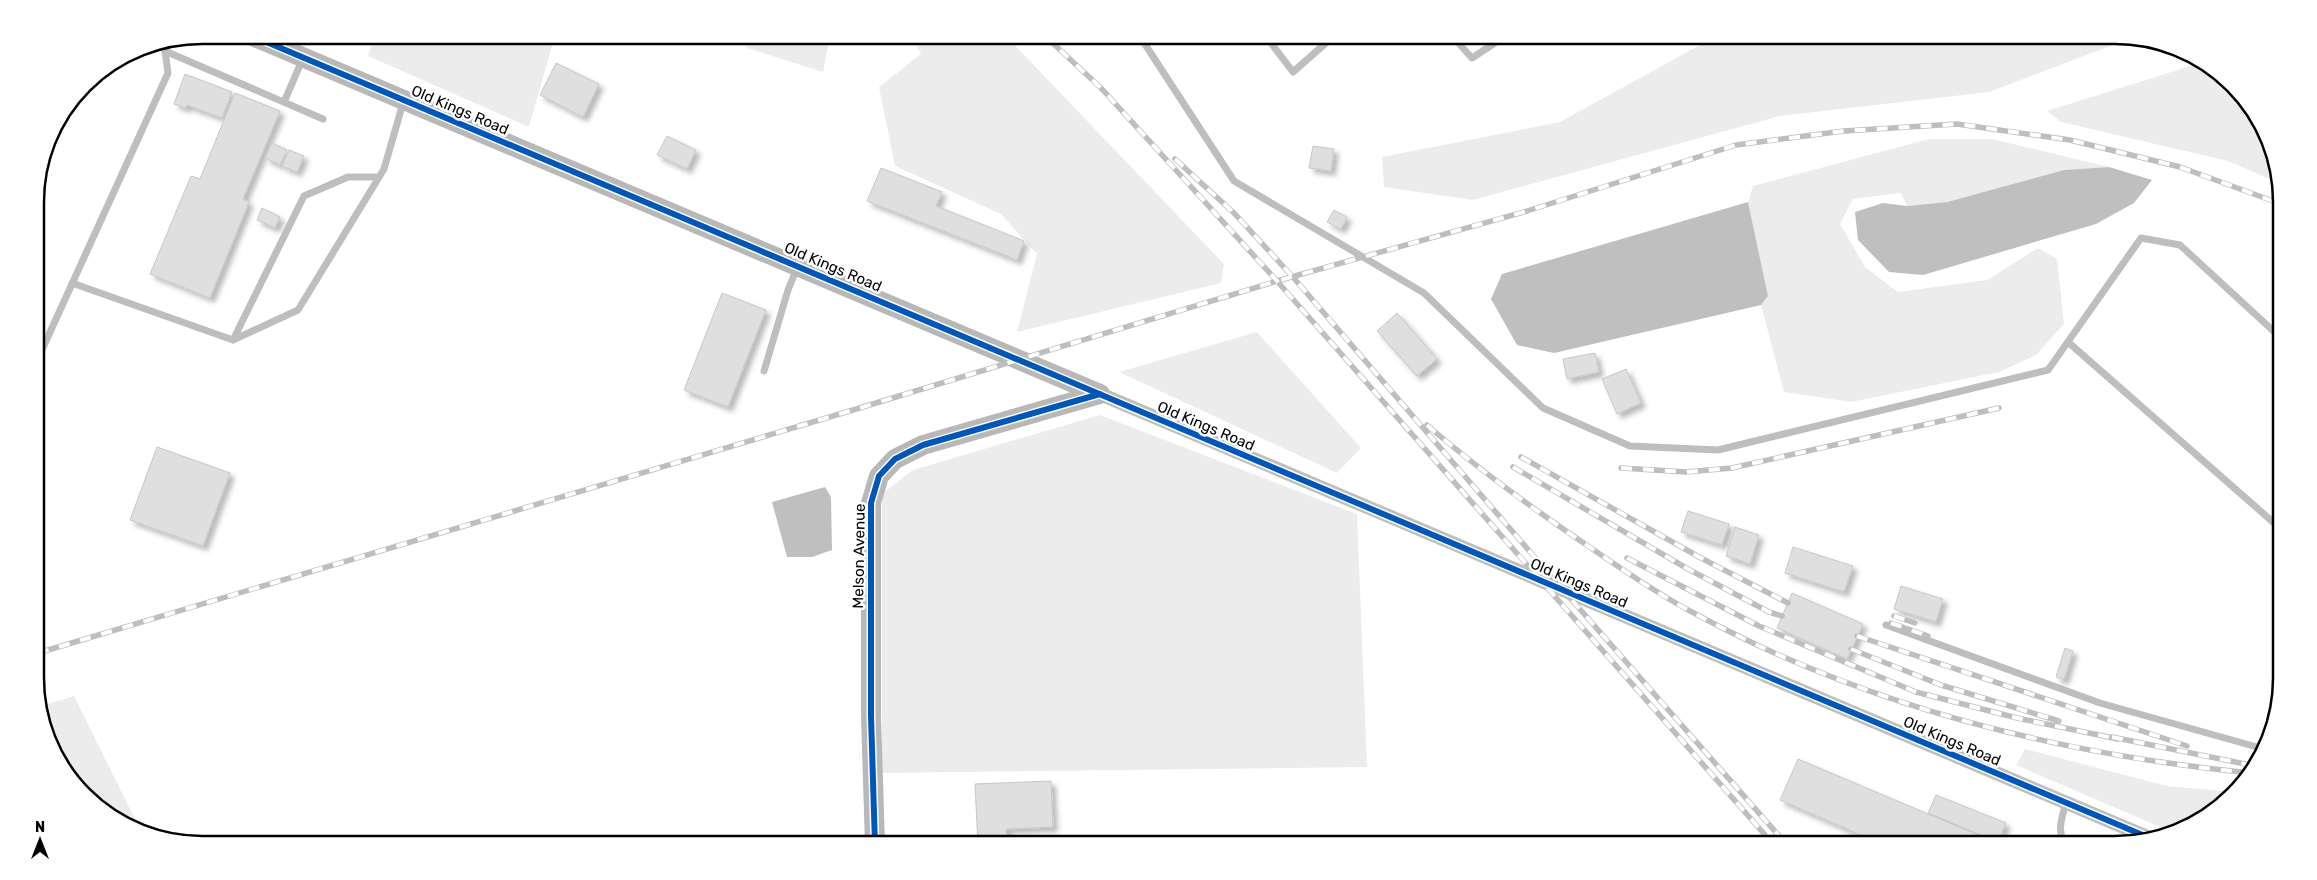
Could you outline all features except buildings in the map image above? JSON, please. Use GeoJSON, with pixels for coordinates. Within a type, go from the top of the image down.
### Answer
{"type":"FeatureCollection","features":[{"type":"Feature","properties":{"kind":"street","name":"Old Kings Road"},"geometry":{"type":"LineString","coordinates":[[281,44],[303,57],[404,100],[2140,834]]}},
{"type":"Feature","properties":{"kind":"street","name":"Melson Avenue"},"geometry":{"type":"LineString","coordinates":[[875,836],[871,706],[871,503],[879,476],[895,459],[923,445],[1100,394]]}},
{"type":"Feature","properties":{"kind":"lane"},"geometry":{"type":"LineString","coordinates":[[1145,44],[1234,181],[1424,293],[1543,408],[1630,446],[1718,450],[2048,370],[2141,238],[2180,245],[2273,331]]}},
{"type":"Feature","properties":{"kind":"lane"},"geometry":{"type":"LineString","coordinates":[[1273,44],[1293,72],[1325,44]]}},
{"type":"Feature","properties":{"kind":"lane"},"geometry":{"type":"LineString","coordinates":[[1460,44],[1472,58],[1493,44]]}},
{"type":"Feature","properties":{"kind":"lane"},"geometry":{"type":"LineString","coordinates":[[165,51],[323,119]]}},
{"type":"Feature","properties":{"kind":"lane"},"geometry":{"type":"LineString","coordinates":[[44,345],[168,73],[165,51]]}},
{"type":"Feature","properties":{"kind":"lane"},"geometry":{"type":"LineString","coordinates":[[284,102],[303,57]]}},
{"type":"Feature","properties":{"kind":"lane"},"geometry":{"type":"LineString","coordinates":[[72,283],[233,340],[298,310],[384,169],[404,100]]}},
{"type":"Feature","properties":{"kind":"lane"},"geometry":{"type":"LineString","coordinates":[[233,340],[304,196],[348,177],[379,177]]}},
{"type":"Feature","properties":{"kind":"lane"},"geometry":{"type":"LineString","coordinates":[[764,371],[788,290],[798,266]]}},
{"type":"Feature","properties":{"kind":"lane"},"geometry":{"type":"LineString","coordinates":[[2068,342],[2273,522]]}},
{"type":"Feature","properties":{"kind":"lane"},"geometry":{"type":"LineString","coordinates":[[1886,625],[2100,703],[2257,747]]}},
{"type":"Feature","properties":{"kind":"lane"},"geometry":{"type":"LineString","coordinates":[[2062,836],[2060,822],[2066,803]]}},
{"type":"Feature","properties":{"kind":"shaded area"},"geometry":{"type":"Polygon","coordinates":[[[372,44],[552,44],[529,127],[368,56],[372,44]]]}},
{"type":"Feature","properties":{"kind":"shaded area"},"geometry":{"type":"Polygon","coordinates":[[[746,44],[828,44],[823,72],[747,48],[746,44]]]}},
{"type":"Feature","properties":{"kind":"shaded area"},"geometry":{"type":"Polygon","coordinates":[[[916,44],[1014,44],[1224,264],[1221,283],[1017,332],[1037,254],[1001,214],[895,166],[879,87],[921,54],[916,44]]]}},
{"type":"Feature","properties":{"kind":"shaded area"},"geometry":{"type":"Polygon","coordinates":[[[1702,44],[2115,44],[1989,92],[1780,116],[1473,200],[1384,187],[1382,157],[1560,122],[1702,44]]]}},
{"type":"Feature","properties":{"kind":"shaded area"},"geometry":{"type":"Polygon","coordinates":[[[2194,65],[2204,71],[2239,105],[2252,123],[2268,161],[2272,180],[2228,161],[2061,122],[2047,111],[2194,65]]]}},
{"type":"Feature","properties":{"kind":"shaded area"},"geometry":{"type":"Polygon","coordinates":[[[1929,139],[1992,139],[2109,167],[2064,170],[1947,202],[1907,206],[1901,193],[1853,199],[1840,224],[1865,267],[1898,292],[1987,280],[2038,248],[2057,259],[2064,324],[2036,355],[1999,372],[1851,402],[1784,392],[1761,305],[1768,296],[1748,202],[1753,186],[1929,139]]]}},
{"type":"Feature","properties":{"kind":"shaded area"},"geometry":{"type":"Polygon","coordinates":[[[2109,167],[2152,180],[2134,203],[2096,224],[1923,275],[1889,272],[1858,240],[1855,212],[1883,203],[1907,206],[1947,202],[2064,170],[2109,167]]]}},
{"type":"Feature","properties":{"kind":"shaded area"},"geometry":{"type":"Polygon","coordinates":[[[1748,202],[1768,296],[1761,305],[1554,353],[1517,345],[1491,299],[1502,274],[1748,202]]]}},
{"type":"Feature","properties":{"kind":"shaded area"},"geometry":{"type":"Polygon","coordinates":[[[1257,332],[1361,448],[1337,473],[1119,372],[1257,332]]]}},
{"type":"Feature","properties":{"kind":"shaded area"},"geometry":{"type":"Polygon","coordinates":[[[1100,415],[1357,514],[1367,767],[882,773],[882,494],[913,470],[1100,415]]]}},
{"type":"Feature","properties":{"kind":"shaded area"},"geometry":{"type":"Polygon","coordinates":[[[825,487],[831,497],[832,550],[812,557],[787,557],[772,502],[825,487]]]}},
{"type":"Feature","properties":{"kind":"shaded area"},"geometry":{"type":"Polygon","coordinates":[[[74,696],[136,822],[114,810],[98,797],[70,766],[52,729],[46,704],[74,696]]]}},
{"type":"Feature","properties":{"kind":"shaded area"},"geometry":{"type":"Polygon","coordinates":[[[2025,749],[2167,786],[2225,791],[2194,815],[2164,829],[2016,765],[2025,749]]]}},
{"type":"Feature","properties":{"kind":"railway"},"geometry":{"type":"LineString","coordinates":[[1054,44],[1101,88],[1277,281],[1766,836]]}},
{"type":"Feature","properties":{"kind":"railway"},"geometry":{"type":"LineString","coordinates":[[44,651],[853,410],[1277,281],[1527,211],[1736,145],[1844,131],[1957,124],[2070,140],[2180,167],[2273,201]]}},
{"type":"Feature","properties":{"kind":"railway"},"geometry":{"type":"LineString","coordinates":[[1175,159],[1234,213],[1292,276],[1563,590],[1779,836]]}},
{"type":"Feature","properties":{"kind":"railway"},"geometry":{"type":"LineString","coordinates":[[1621,468],[1686,472],[1732,468],[1999,408]]}},
{"type":"Feature","properties":{"kind":"railway"},"geometry":{"type":"LineString","coordinates":[[1427,425],[1526,503],[1652,589],[1757,645],[1825,674],[1894,699],[1964,721],[2035,738],[2106,753],[2242,772]]}},
{"type":"Feature","properties":{"kind":"railway"},"geometry":{"type":"LineString","coordinates":[[1521,457],[1701,558],[1788,603]]}},
{"type":"Feature","properties":{"kind":"railway"},"geometry":{"type":"LineString","coordinates":[[1513,467],[1688,569],[1769,612],[1782,616]]}},
{"type":"Feature","properties":{"kind":"railway"},"geometry":{"type":"LineString","coordinates":[[1627,558],[1759,626],[1916,692],[2017,718],[2118,739]]}},
{"type":"Feature","properties":{"kind":"railway"},"geometry":{"type":"LineString","coordinates":[[1894,616],[1915,623]]}},
{"type":"Feature","properties":{"kind":"railway"},"geometry":{"type":"LineString","coordinates":[[1891,623],[1928,636]]}},
{"type":"Feature","properties":{"kind":"railway"},"geometry":{"type":"LineString","coordinates":[[1857,636],[2187,746]]}},
{"type":"Feature","properties":{"kind":"railway"},"geometry":{"type":"LineString","coordinates":[[1851,649],[1941,685],[2059,721]]}},
{"type":"Feature","properties":{"kind":"railway"},"geometry":{"type":"LineString","coordinates":[[2112,737],[2248,765]]}},
{"type":"Feature","properties":{"kind":"cycle path"},"geometry":{"type":"LineString","coordinates":[[271,44],[2140,834]]}},
{"type":"Feature","properties":{"kind":"cycle path"},"geometry":{"type":"LineString","coordinates":[[875,836],[871,716],[871,503],[879,476],[895,459],[923,445],[1100,394]]}}]}
